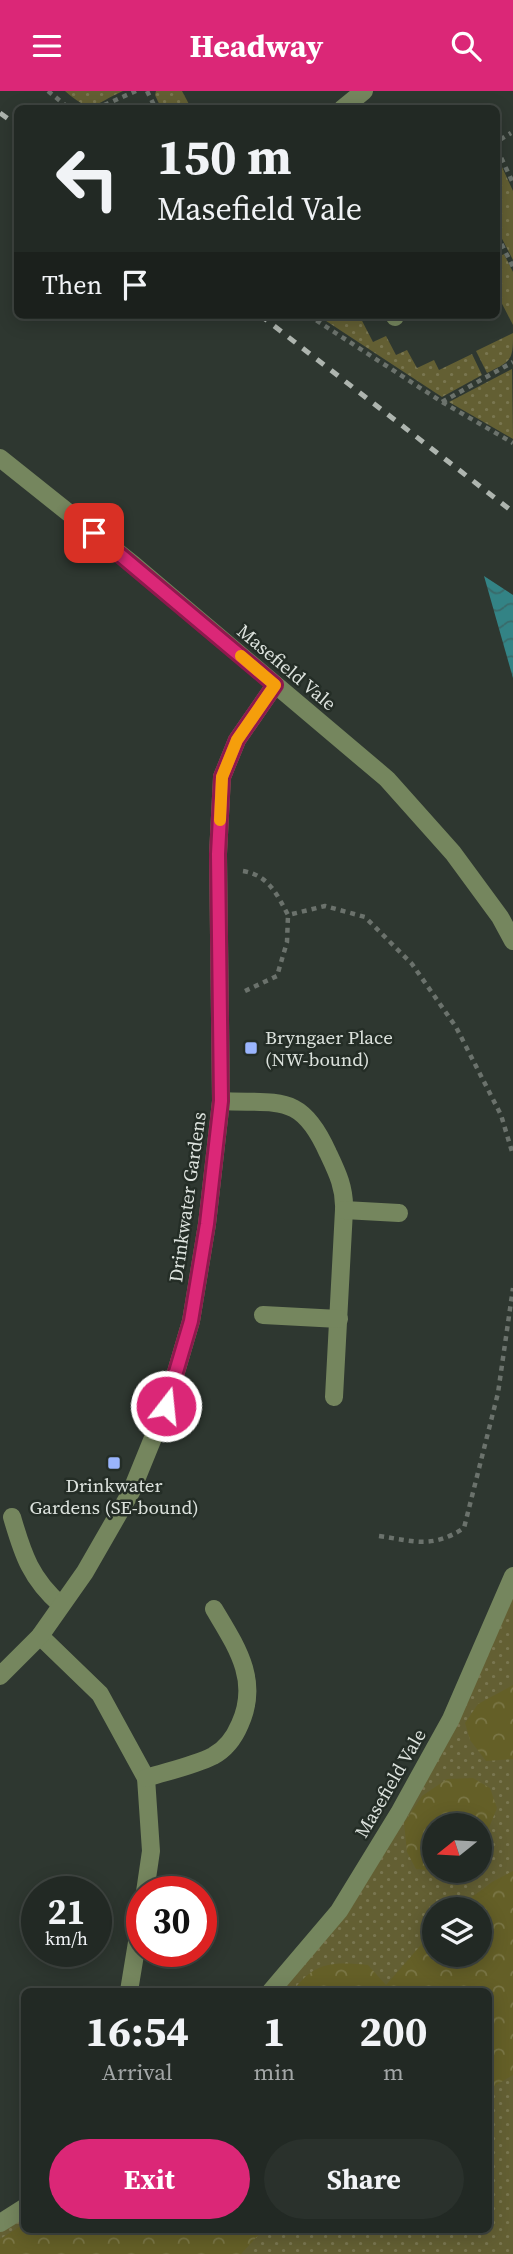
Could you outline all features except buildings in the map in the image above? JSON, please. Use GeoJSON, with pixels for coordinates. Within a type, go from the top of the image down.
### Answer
{"type":"FeatureCollection","features":[{"type":"Feature","properties":{"kind":"street"},"geometry":{"type":"LineString","coordinates":[[347,105],[364,91]]}},
{"type":"Feature","properties":{"kind":"street","name":"Masefield Vale"},"geometry":{"type":"LineString","coordinates":[[0,458],[134,565],[387,779],[453,853],[500,917],[513,941]]}},
{"type":"Feature","properties":{"kind":"street","name":"Drinkwater Gardens"},"geometry":{"type":"LineString","coordinates":[[0,1676],[40,1636],[85,1573],[131,1492],[166,1406],[191,1321],[207,1224],[221,1101],[218,868],[222,777],[237,740],[275,685]]}},
{"type":"Feature","properties":{"kind":"street"},"geometry":{"type":"LineString","coordinates":[[221,1101],[284,1104],[297,1108],[309,1117],[318,1129],[341,1182],[345,1194],[334,1397]]}},
{"type":"Feature","properties":{"kind":"street"},"geometry":{"type":"LineString","coordinates":[[344,1210],[399,1213]]}},
{"type":"Feature","properties":{"kind":"street"},"geometry":{"type":"LineString","coordinates":[[263,1315],[339,1318]]}},
{"type":"Feature","properties":{"kind":"street"},"geometry":{"type":"LineString","coordinates":[[12,1517],[25,1557],[35,1577],[43,1590],[61,1605]]}},
{"type":"Feature","properties":{"kind":"street","name":"Masefield Vale"},"geometry":{"type":"LineString","coordinates":[[274,1988],[339,1912],[399,1813],[451,1719],[513,1576]]}},
{"type":"Feature","properties":{"kind":"street"},"geometry":{"type":"LineString","coordinates":[[146,1778],[214,1755],[234,1738],[244,1714],[250,1691],[239,1651],[214,1609]]}},
{"type":"Feature","properties":{"kind":"street"},"geometry":{"type":"LineString","coordinates":[[40,1636],[100,1694],[146,1778],[151,1851],[147,1876]]}},
{"type":"Feature","properties":{"kind":"street"},"geometry":{"type":"LineString","coordinates":[[129,1988],[133,1967]]}},
{"type":"Feature","properties":{"kind":"street"},"geometry":{"type":"LineString","coordinates":[[0,2223],[21,2210]]}},
{"type":"Feature","properties":{"kind":"path"},"geometry":{"type":"LineString","coordinates":[[48,91],[65,105]]}},
{"type":"Feature","properties":{"kind":"path"},"geometry":{"type":"LineString","coordinates":[[104,105],[136,91]]}},
{"type":"Feature","properties":{"kind":"path"},"geometry":{"type":"LineString","coordinates":[[500,142],[511,133]]}},
{"type":"Feature","properties":{"kind":"path"},"geometry":{"type":"LineString","coordinates":[[500,155],[513,183]]}},
{"type":"Feature","properties":{"kind":"path"},"geometry":{"type":"LineString","coordinates":[[500,241],[513,267]]}},
{"type":"Feature","properties":{"kind":"path"},"geometry":{"type":"LineString","coordinates":[[314,319],[442,402],[513,443]]}},
{"type":"Feature","properties":{"kind":"path"},"geometry":{"type":"LineString","coordinates":[[442,402],[513,362]]}},
{"type":"Feature","properties":{"kind":"path"},"geometry":{"type":"LineString","coordinates":[[218,868],[255,873],[274,888],[288,915],[287,942],[277,976],[220,1003]]}},
{"type":"Feature","properties":{"kind":"path"},"geometry":{"type":"LineString","coordinates":[[288,915],[325,906],[365,917],[412,964],[456,1027],[501,1115],[513,1155]]}},
{"type":"Feature","properties":{"kind":"path"},"geometry":{"type":"LineString","coordinates":[[379,1536],[431,1543],[450,1537],[464,1528],[498,1393],[513,1288]]}},
{"type":"Feature","properties":{"kind":"shaded area"},"geometry":{"type":"Polygon","coordinates":[[[65,91],[123,91],[93,105],[87,105],[65,91]]]}},
{"type":"Feature","properties":{"kind":"shaded area"},"geometry":{"type":"Polygon","coordinates":[[[156,91],[182,91],[189,105],[160,105],[156,91]]]}},
{"type":"Feature","properties":{"kind":"shaded area"},"geometry":{"type":"Polygon","coordinates":[[[500,163],[513,191],[513,260],[500,235],[500,163]]]}},
{"type":"Feature","properties":{"kind":"shaded area"},"geometry":{"type":"Polygon","coordinates":[[[504,254],[513,272],[513,325],[500,300],[500,256],[504,254]]]}},
{"type":"Feature","properties":{"kind":"shaded area"},"geometry":{"type":"Polygon","coordinates":[[[323,319],[361,319],[373,342],[386,336],[396,355],[407,350],[417,368],[434,360],[439,370],[472,354],[482,375],[442,397],[323,319]]]}},
{"type":"Feature","properties":{"kind":"shaded area"},"geometry":{"type":"Polygon","coordinates":[[[513,333],[509,359],[487,373],[476,351],[513,333]]]}},
{"type":"Feature","properties":{"kind":"shaded area"},"geometry":{"type":"Polygon","coordinates":[[[512,369],[513,439],[449,402],[512,369]]]}},
{"type":"Feature","properties":{"kind":"shaded area"},"geometry":{"type":"Polygon","coordinates":[[[513,1576],[513,2254],[0,2254],[0,2223],[21,2210],[21,2233],[492,2233],[492,1988],[273,1988],[399,1813],[513,1576]]]}},
{"type":"Feature","properties":{"kind":"green space"},"geometry":{"type":"Polygon","coordinates":[[[513,1685],[513,1759],[486,1761],[470,1740],[465,1723],[478,1704],[513,1685]]]}},
{"type":"Feature","properties":{"kind":"green space"},"geometry":{"type":"Polygon","coordinates":[[[473,1778],[490,1788],[497,1808],[492,1820],[492,1813],[422,1813],[422,1870],[416,1869],[407,1852],[404,1823],[422,1796],[447,1779],[473,1778]]]}},
{"type":"Feature","properties":{"kind":"green space"},"geometry":{"type":"Polygon","coordinates":[[[513,1871],[513,2075],[492,2088],[492,1988],[295,1988],[317,1969],[335,1964],[368,1965],[386,1985],[422,1944],[422,1967],[492,1967],[492,1897],[472,1897],[513,1871]]]}},
{"type":"Feature","properties":{"kind":"green space"},"geometry":{"type":"Polygon","coordinates":[[[21,2226],[21,2233],[260,2233],[241,2254],[0,2254],[0,2239],[21,2226]]]}},
{"type":"Feature","properties":{"kind":"water"},"geometry":{"type":"Polygon","coordinates":[[[484,576],[513,595],[513,678],[484,576]]]}},
{"type":"Feature","properties":{"kind":"railway"},"geometry":{"type":"LineString","coordinates":[[0,113],[14,123]]}},
{"type":"Feature","properties":{"kind":"railway"},"geometry":{"type":"LineString","coordinates":[[265,319],[513,512]]}},
{"type":"Feature","properties":{"kind":"slow traffic"},"geometry":{"type":"LineString","coordinates":[[220,820],[222,777],[237,740],[275,685],[241,656]]}},
{"type":"Feature","properties":{"kind":"place","name":"Bryngaer Place (NW-bound)"},"geometry":{"type":"Point","coordinates":[251,1048]}},
{"type":"Feature","properties":{"kind":"place","name":"Drinkwater Gardens (SE-bound)"},"geometry":{"type":"Point","coordinates":[114,1463]}},
{"type":"Feature","properties":{"kind":"route"},"geometry":{"type":"LineString","coordinates":[[94,533],[275,685],[237,740],[222,777],[218,854],[221,1101],[207,1224],[191,1321],[166,1406]]}}]}
